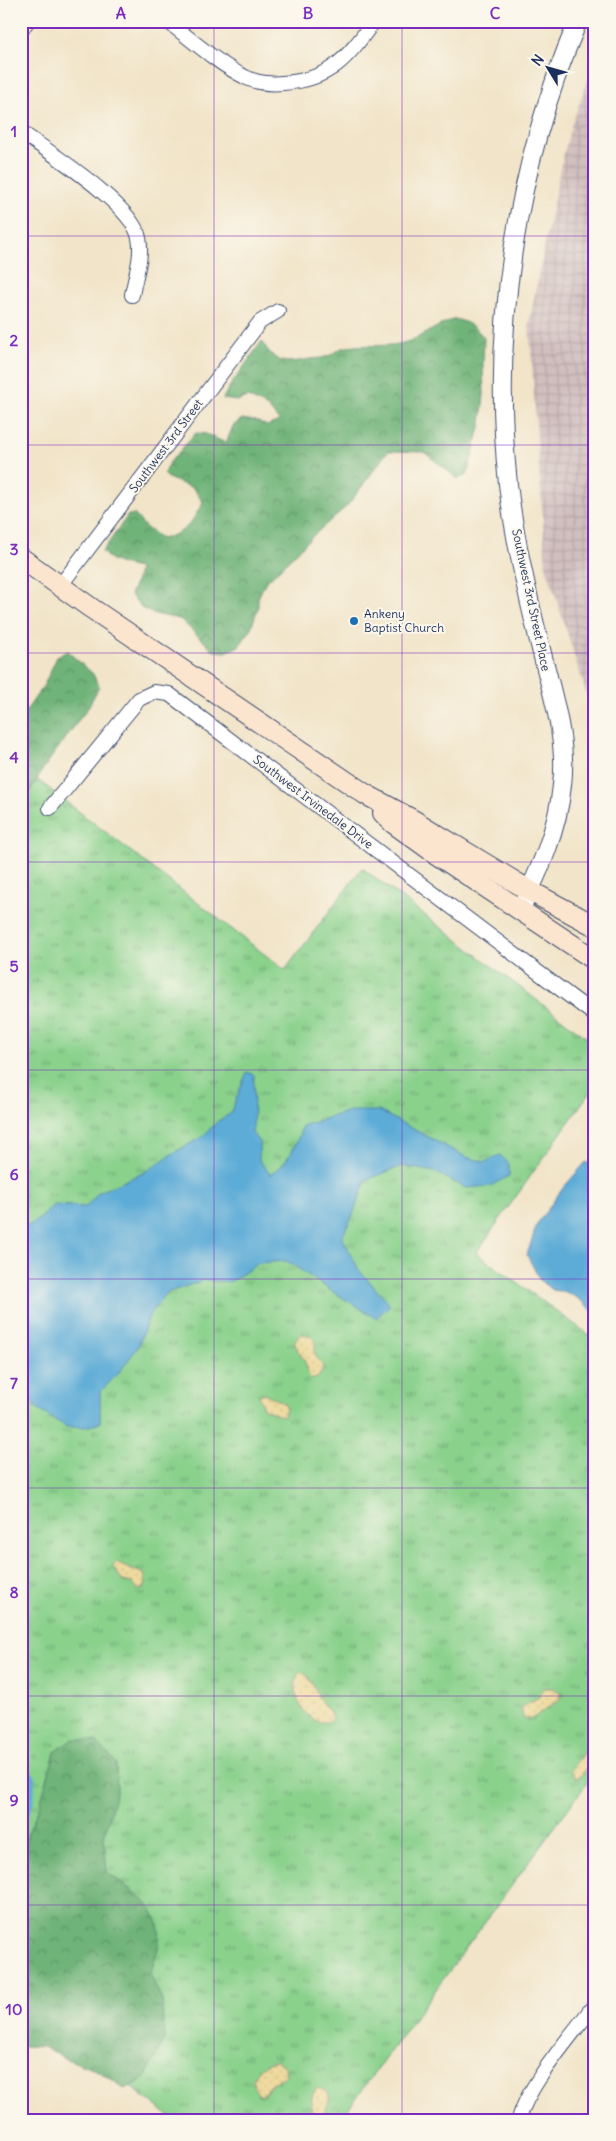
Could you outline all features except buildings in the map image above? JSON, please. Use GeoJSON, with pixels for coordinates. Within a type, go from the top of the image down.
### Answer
{"type":"FeatureCollection","features":[{"type":"Feature","properties":{"kind":"main road"},"geometry":{"type":"LineString","coordinates":[[21,26],[24,21]]}},
{"type":"Feature","properties":{"kind":"main road"},"geometry":{"type":"LineString","coordinates":[[21,558],[365,794],[413,820],[530,891],[595,926]]}},
{"type":"Feature","properties":{"kind":"main road"},"geometry":{"type":"LineString","coordinates":[[365,794],[392,823],[595,960]]}},
{"type":"Feature","properties":{"kind":"street"},"geometry":{"type":"LineString","coordinates":[[167,21],[233,70],[247,78],[272,84],[298,82],[320,76],[340,62],[374,21]]}},
{"type":"Feature","properties":{"kind":"street","name":"Southwest 3rd Street Place"},"geometry":{"type":"LineString","coordinates":[[520,911],[550,840],[560,804],[563,756],[559,728],[526,590],[515,533],[504,437],[503,340],[516,228],[556,78],[578,21]]}},
{"type":"Feature","properties":{"kind":"street"},"geometry":{"type":"LineString","coordinates":[[21,132],[110,198],[130,218],[140,237],[140,256],[132,295]]}},
{"type":"Feature","properties":{"kind":"street","name":"Southwest 3rd Street"},"geometry":{"type":"LineString","coordinates":[[60,586],[260,322],[278,311]]}},
{"type":"Feature","properties":{"kind":"street","name":"Southwest Irvinedale Drive"},"geometry":{"type":"LineString","coordinates":[[50,808],[139,699],[154,692],[170,694],[595,1015]]}},
{"type":"Feature","properties":{"kind":"street"},"geometry":{"type":"LineString","coordinates":[[519,2120],[525,2103],[539,2079],[595,2004]]}},
{"type":"Feature","properties":{"kind":"shaded area"},"geometry":{"type":"Polygon","coordinates":[[[595,60],[595,721],[546,566],[529,323],[560,169],[571,126],[595,60]]]}},
{"type":"Feature","properties":{"kind":"green space"},"geometry":{"type":"Polygon","coordinates":[[[455,319],[471,326],[484,338],[484,395],[481,424],[467,475],[458,479],[424,452],[388,451],[348,505],[265,583],[258,598],[258,608],[250,631],[239,646],[226,652],[214,651],[180,619],[154,614],[143,609],[130,594],[137,580],[139,568],[123,565],[102,552],[128,515],[135,515],[145,527],[162,539],[183,530],[191,522],[203,502],[193,488],[168,478],[164,473],[170,462],[196,433],[206,434],[226,443],[233,426],[242,419],[256,421],[267,426],[279,421],[268,407],[248,397],[237,401],[223,399],[262,341],[276,359],[294,362],[323,358],[340,349],[350,347],[403,343],[455,319]]]}},
{"type":"Feature","properties":{"kind":"green space"},"geometry":{"type":"Polygon","coordinates":[[[67,651],[93,674],[99,687],[87,709],[43,769],[21,806],[21,718],[44,685],[57,657],[67,651]]]}},
{"type":"Feature","properties":{"kind":"green space"},"geometry":{"type":"Polygon","coordinates":[[[21,767],[285,970],[362,868],[595,1044],[595,1085],[476,1253],[595,1339],[595,1772],[340,2120],[174,2120],[21,2002],[21,767]]]}},
{"type":"Feature","properties":{"kind":"green space"},"geometry":{"type":"Polygon","coordinates":[[[73,1739],[96,1741],[116,1763],[117,1788],[104,1837],[107,1872],[149,1905],[158,1926],[158,1950],[150,1974],[162,2000],[164,2040],[145,2078],[125,2089],[98,2071],[64,2058],[44,2047],[21,2046],[21,1861],[28,1833],[39,1808],[55,1752],[73,1739]]]}},
{"type":"Feature","properties":{"kind":"sand"},"geometry":{"type":"Polygon","coordinates":[[[301,1334],[312,1337],[315,1341],[315,1355],[323,1366],[320,1375],[315,1379],[310,1379],[306,1364],[296,1346],[295,1340],[301,1334]]]}},
{"type":"Feature","properties":{"kind":"sand"},"geometry":{"type":"Polygon","coordinates":[[[264,1393],[284,1403],[286,1407],[284,1416],[263,1408],[259,1396],[264,1393]]]}},
{"type":"Feature","properties":{"kind":"sand"},"geometry":{"type":"Polygon","coordinates":[[[116,1562],[144,1574],[146,1582],[144,1588],[138,1590],[132,1583],[123,1581],[113,1567],[116,1562]]]}},
{"type":"Feature","properties":{"kind":"sand"},"geometry":{"type":"Polygon","coordinates":[[[300,1672],[308,1676],[322,1703],[330,1712],[332,1718],[330,1721],[322,1722],[314,1719],[301,1706],[295,1688],[296,1679],[300,1672]]]}},
{"type":"Feature","properties":{"kind":"sand"},"geometry":{"type":"Polygon","coordinates":[[[543,1688],[552,1688],[560,1692],[561,1697],[533,1718],[524,1719],[521,1711],[523,1706],[539,1697],[543,1688]]]}},
{"type":"Feature","properties":{"kind":"sand"},"geometry":{"type":"Polygon","coordinates":[[[595,1724],[595,1755],[583,1774],[576,1778],[570,1771],[585,1751],[590,1731],[595,1724]]]}},
{"type":"Feature","properties":{"kind":"sand"},"geometry":{"type":"Polygon","coordinates":[[[277,2061],[285,2067],[286,2076],[272,2083],[261,2096],[253,2085],[255,2074],[264,2065],[277,2061]]]}},
{"type":"Feature","properties":{"kind":"sand"},"geometry":{"type":"Polygon","coordinates":[[[317,2088],[327,2091],[330,2098],[322,2120],[313,2120],[312,2116],[312,2099],[317,2088]]]}},
{"type":"Feature","properties":{"kind":"water"},"geometry":{"type":"Polygon","coordinates":[[[595,199],[595,243],[591,221],[595,199]]]}},
{"type":"Feature","properties":{"kind":"water"},"geometry":{"type":"Polygon","coordinates":[[[247,1072],[254,1075],[252,1133],[259,1142],[259,1160],[271,1175],[291,1154],[302,1126],[349,1111],[379,1111],[466,1157],[485,1162],[500,1155],[509,1164],[509,1176],[490,1186],[466,1188],[435,1172],[402,1166],[366,1180],[342,1237],[359,1270],[390,1305],[376,1318],[287,1261],[259,1263],[230,1282],[205,1280],[169,1292],[150,1313],[138,1347],[117,1375],[100,1392],[100,1423],[85,1427],[67,1427],[38,1410],[23,1388],[21,1381],[21,1230],[42,1217],[53,1205],[86,1207],[99,1192],[145,1172],[202,1137],[218,1121],[230,1114],[247,1072]]]}},
{"type":"Feature","properties":{"kind":"water"},"geometry":{"type":"Polygon","coordinates":[[[586,1162],[595,1168],[595,1313],[579,1299],[566,1292],[553,1290],[540,1280],[527,1255],[537,1224],[563,1188],[586,1162]]]}},
{"type":"Feature","properties":{"kind":"waterway"},"geometry":{"type":"LineString","coordinates":[[21,1767],[33,1776],[32,1802],[21,1826]]}},
{"type":"Feature","properties":{"kind":"place","name":"Ankeny Baptist Church"},"geometry":{"type":"Point","coordinates":[354,621]}}]}
